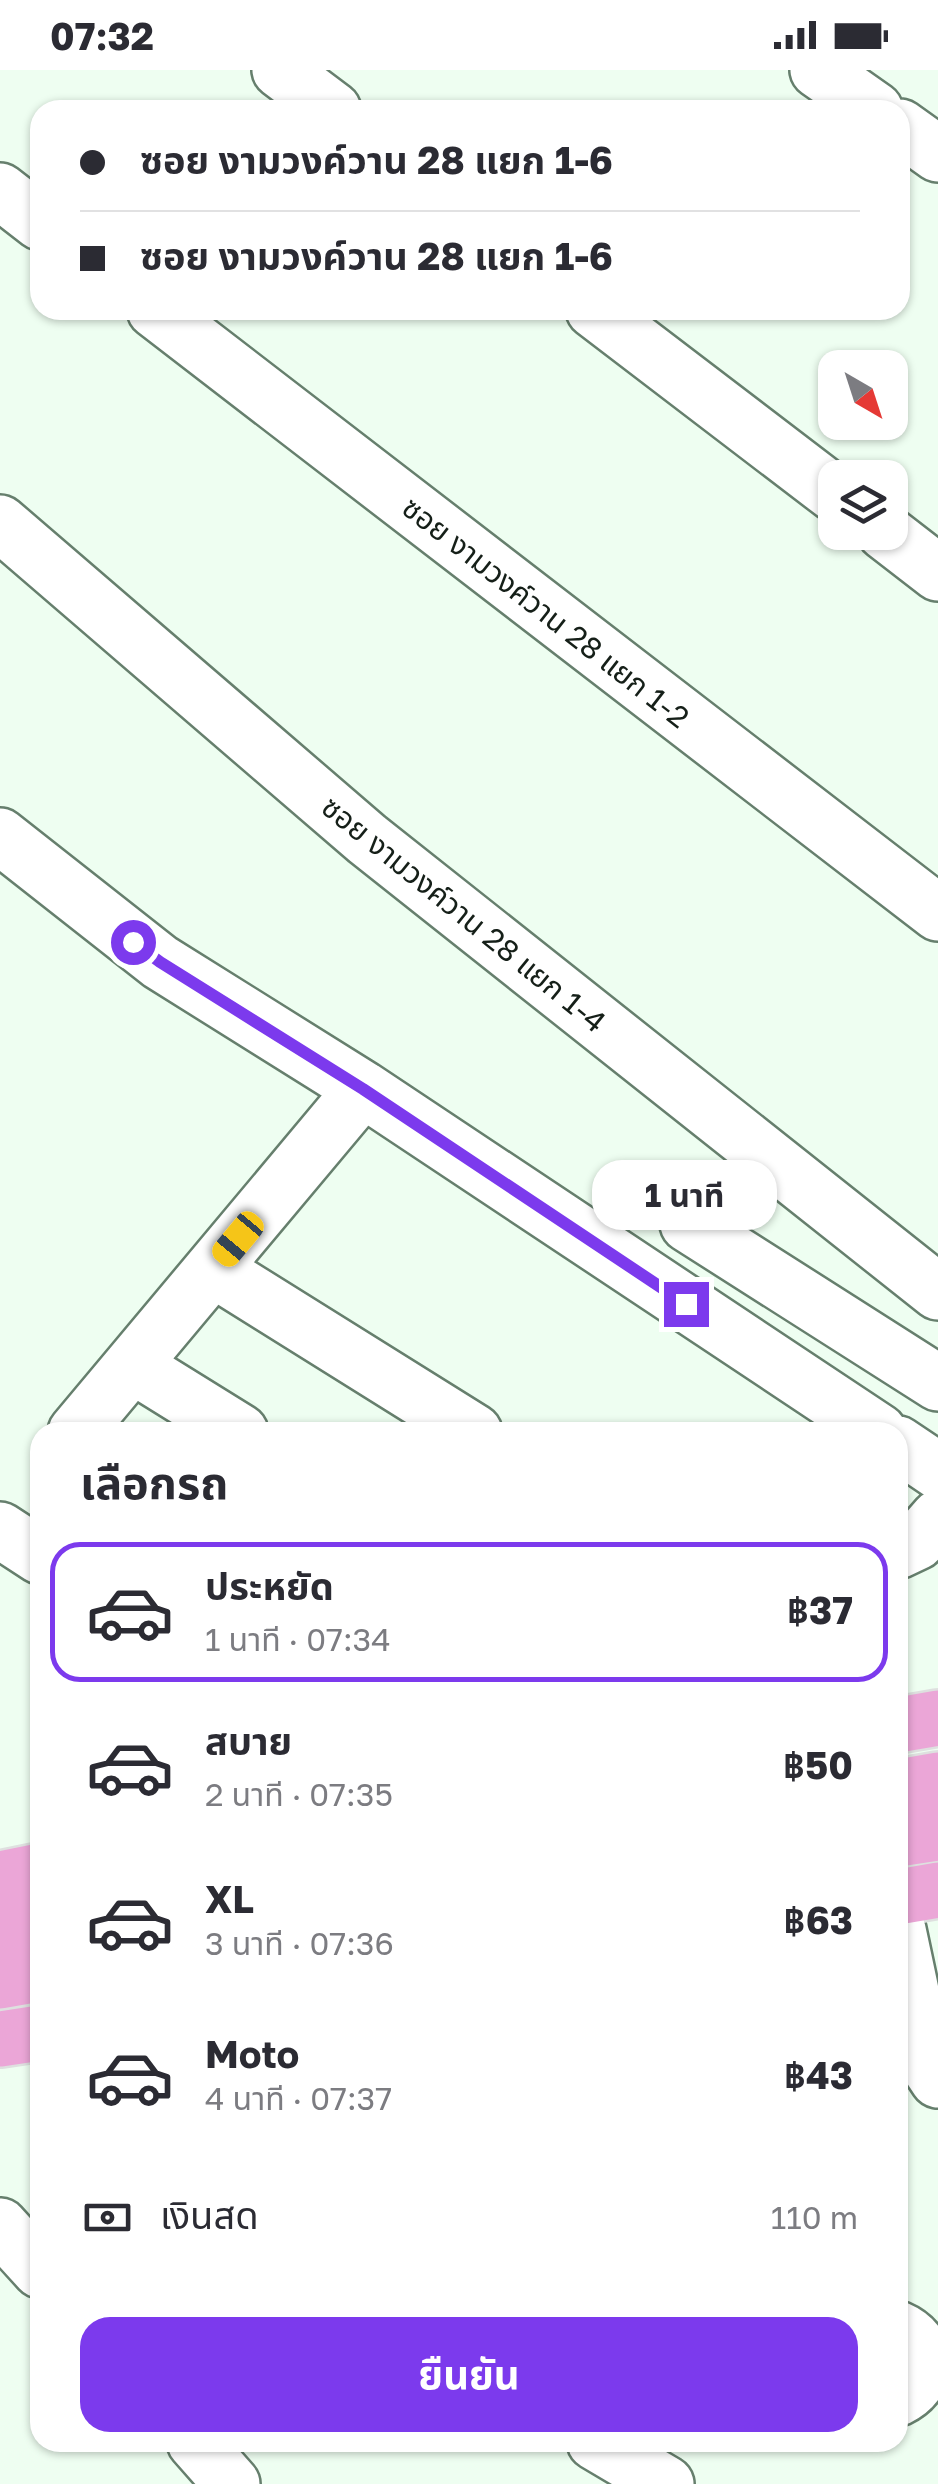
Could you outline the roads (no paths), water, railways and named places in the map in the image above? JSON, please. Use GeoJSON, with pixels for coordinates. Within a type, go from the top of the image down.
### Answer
{"type":"FeatureCollection","features":[{"type":"Feature","properties":{"kind":"main road"},"geometry":{"type":"LineString","coordinates":[[908,1723],[938,1718]]}},
{"type":"Feature","properties":{"kind":"main road"},"geometry":{"type":"LineString","coordinates":[[908,1785],[938,1780]]}},
{"type":"Feature","properties":{"kind":"main road"},"geometry":{"type":"LineString","coordinates":[[908,1837],[938,1832]]}},
{"type":"Feature","properties":{"kind":"main road"},"geometry":{"type":"LineString","coordinates":[[0,1879],[30,1874]]}},
{"type":"Feature","properties":{"kind":"main road"},"geometry":{"type":"LineString","coordinates":[[908,1894],[938,1890]]}},
{"type":"Feature","properties":{"kind":"main road"},"geometry":{"type":"LineString","coordinates":[[0,1931],[30,1926]]}},
{"type":"Feature","properties":{"kind":"main road"},"geometry":{"type":"LineString","coordinates":[[0,1981],[30,1976]]}},
{"type":"Feature","properties":{"kind":"main road"},"geometry":{"type":"LineString","coordinates":[[0,2039],[30,2034]]}},
{"type":"Feature","properties":{"kind":"street"},"geometry":{"type":"LineString","coordinates":[[280,70],[319,100]]}},
{"type":"Feature","properties":{"kind":"street"},"geometry":{"type":"LineString","coordinates":[[818,70],[861,100]]}},
{"type":"Feature","properties":{"kind":"street"},"geometry":{"type":"LineString","coordinates":[[910,135],[938,154]]}},
{"type":"Feature","properties":{"kind":"street"},"geometry":{"type":"LineString","coordinates":[[0,191],[30,214]]}},
{"type":"Feature","properties":{"kind":"street","name":"ซอย งามวงค์วาน 28 แยก 1-2"},"geometry":{"type":"LineString","coordinates":[[168,320],[938,913]]}},
{"type":"Feature","properties":{"kind":"street"},"geometry":{"type":"LineString","coordinates":[[607,320],[818,481]]}},
{"type":"Feature","properties":{"kind":"street","name":"ซอย งามวงค์วาน 28 แยก 1-4"},"geometry":{"type":"LineString","coordinates":[[0,523],[367,839],[938,1292]]}},
{"type":"Feature","properties":{"kind":"street"},"geometry":{"type":"LineString","coordinates":[[908,550],[938,573]]}},
{"type":"Feature","properties":{"kind":"street"},"geometry":{"type":"LineString","coordinates":[[0,836],[160,962],[363,1089],[865,1422]]}},
{"type":"Feature","properties":{"kind":"street"},"geometry":{"type":"LineString","coordinates":[[84,1422],[363,1089]]}},
{"type":"Feature","properties":{"kind":"street"},"geometry":{"type":"LineString","coordinates":[[688,1224],[938,1383]]}},
{"type":"Feature","properties":{"kind":"street"},"geometry":{"type":"LineString","coordinates":[[213,1269],[458,1422]]}},
{"type":"Feature","properties":{"kind":"street"},"geometry":{"type":"LineString","coordinates":[[132,1366],[224,1422]]}},
{"type":"Feature","properties":{"kind":"street"},"geometry":{"type":"LineString","coordinates":[[908,1451],[938,1472]]}},
{"type":"Feature","properties":{"kind":"street"},"geometry":{"type":"LineString","coordinates":[[908,1546],[938,1518]]}},
{"type":"Feature","properties":{"kind":"street"},"geometry":{"type":"LineString","coordinates":[[0,1530],[30,1550]]}},
{"type":"Feature","properties":{"kind":"street"},"geometry":{"type":"LineString","coordinates":[[908,1977],[926,2062],[938,2080]]}},
{"type":"Feature","properties":{"kind":"street"},"geometry":{"type":"LineString","coordinates":[[908,2392],[922,2371],[917,2333]]}},
{"type":"Feature","properties":{"kind":"street"},"geometry":{"type":"LineString","coordinates":[[204,2452],[232,2484]]}},
{"type":"Feature","properties":{"kind":"street"},"geometry":{"type":"LineString","coordinates":[[611,2452],[666,2484]]}}]}
